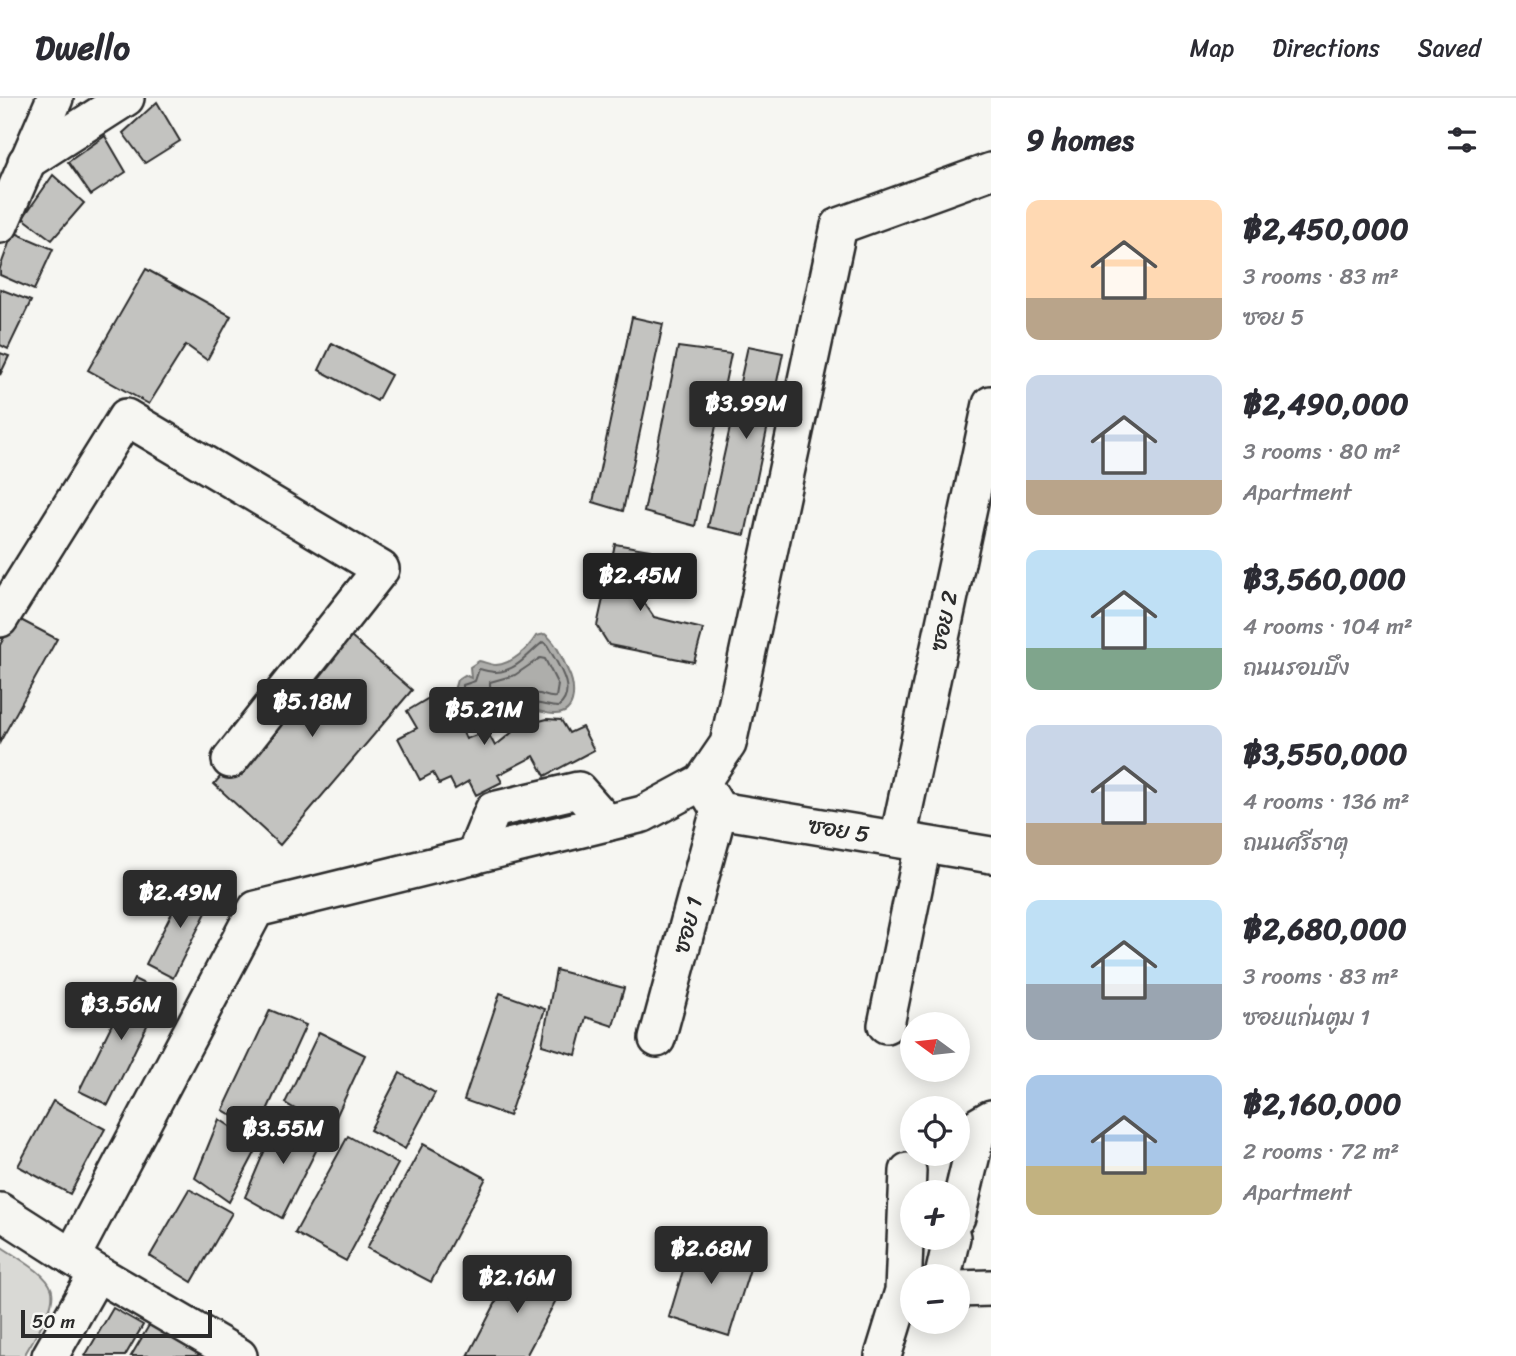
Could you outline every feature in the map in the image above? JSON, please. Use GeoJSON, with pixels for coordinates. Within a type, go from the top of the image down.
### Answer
{"type":"FeatureCollection","features":[{"type":"Feature","properties":{"kind":"street"},"geometry":{"type":"LineString","coordinates":[[0,225],[55,98]]}},
{"type":"Feature","properties":{"kind":"street"},"geometry":{"type":"LineString","coordinates":[[26,162],[125,98]]}},
{"type":"Feature","properties":{"kind":"street"},"geometry":{"type":"LineString","coordinates":[[50,1356],[85,1265],[256,909],[710,796],[727,744],[839,226],[991,171]]}},
{"type":"Feature","properties":{"kind":"street","name":"ซอย 2"},"geometry":{"type":"LineString","coordinates":[[886,1025],[910,842],[991,404]]}},
{"type":"Feature","properties":{"kind":"street"},"geometry":{"type":"LineString","coordinates":[[2,615],[126,417],[381,569],[230,760]]}},
{"type":"Feature","properties":{"kind":"street","name":"ซอย 5"},"geometry":{"type":"LineString","coordinates":[[710,796],[910,842],[991,855]]}},
{"type":"Feature","properties":{"kind":"street","name":"ซอย 1"},"geometry":{"type":"LineString","coordinates":[[657,1039],[710,796]]}},
{"type":"Feature","properties":{"kind":"street"},"geometry":{"type":"LineString","coordinates":[[966,1180],[979,1125],[991,1118]]}},
{"type":"Feature","properties":{"kind":"street"},"geometry":{"type":"LineString","coordinates":[[907,1264],[908,1171]]}},
{"type":"Feature","properties":{"kind":"street"},"geometry":{"type":"LineString","coordinates":[[0,1211],[239,1356]]}},
{"type":"Feature","properties":{"kind":"street"},"geometry":{"type":"LineString","coordinates":[[970,1289],[991,1288]]}},
{"type":"Feature","properties":{"kind":"street"},"geometry":{"type":"LineString","coordinates":[[883,1356],[900,1310]]}},
{"type":"Feature","properties":{"kind":"shaded area"},"geometry":{"type":"Polygon","coordinates":[[[0,1246],[38,1272],[48,1282],[52,1292],[46,1316],[24,1356],[0,1356],[0,1246]]]}},
{"type":"Feature","properties":{"kind":"water"},"geometry":{"type":"Polygon","coordinates":[[[545,634],[556,646],[570,677],[573,698],[568,709],[555,714],[529,711],[520,716],[509,729],[497,729],[489,721],[488,710],[478,696],[469,701],[460,699],[454,690],[457,680],[465,675],[471,678],[470,667],[479,661],[496,665],[508,662],[524,651],[536,636],[545,634]]]}},
{"type":"Feature","properties":{"kind":"building"},"geometry":{"type":"Polygon","coordinates":[[[157,102],[180,141],[145,163],[123,133],[157,102]]]}},
{"type":"Feature","properties":{"kind":"building"},"geometry":{"type":"Polygon","coordinates":[[[105,136],[126,172],[91,195],[68,162],[105,136]]]}},
{"type":"Feature","properties":{"kind":"building"},"geometry":{"type":"Polygon","coordinates":[[[53,175],[84,203],[52,240],[23,218],[53,175]]]}},
{"type":"Feature","properties":{"kind":"building"},"geometry":{"type":"Polygon","coordinates":[[[13,232],[53,249],[34,290],[0,275],[13,232]]]}},
{"type":"Feature","properties":{"kind":"building"},"geometry":{"type":"Polygon","coordinates":[[[146,269],[231,316],[207,360],[186,345],[149,404],[88,370],[146,269]]]}},
{"type":"Feature","properties":{"kind":"building"},"geometry":{"type":"Polygon","coordinates":[[[0,289],[31,301],[8,349],[0,345],[0,289]]]}},
{"type":"Feature","properties":{"kind":"building"},"geometry":{"type":"Polygon","coordinates":[[[632,317],[663,324],[623,511],[593,502],[632,317]]]}},
{"type":"Feature","properties":{"kind":"building"},"geometry":{"type":"Polygon","coordinates":[[[332,343],[391,375],[377,401],[319,370],[332,343]]]}},
{"type":"Feature","properties":{"kind":"building"},"geometry":{"type":"Polygon","coordinates":[[[748,346],[783,353],[745,535],[708,527],[748,346]]]}},
{"type":"Feature","properties":{"kind":"building"},"geometry":{"type":"Polygon","coordinates":[[[678,347],[731,354],[695,526],[644,512],[678,347]]]}},
{"type":"Feature","properties":{"kind":"building"},"geometry":{"type":"Polygon","coordinates":[[[0,353],[9,356],[0,375],[0,353]]]}},
{"type":"Feature","properties":{"kind":"building"},"geometry":{"type":"Polygon","coordinates":[[[615,544],[650,550],[639,595],[654,617],[703,629],[694,662],[609,645],[597,626],[615,544]]]}},
{"type":"Feature","properties":{"kind":"building"},"geometry":{"type":"Polygon","coordinates":[[[15,617],[57,639],[0,742],[0,645],[15,617]]]}},
{"type":"Feature","properties":{"kind":"building"},"geometry":{"type":"Polygon","coordinates":[[[351,637],[412,690],[280,845],[214,784],[326,654],[331,658],[351,637]]]}},
{"type":"Feature","properties":{"kind":"building"},"geometry":{"type":"Polygon","coordinates":[[[444,696],[472,712],[462,730],[466,739],[487,731],[495,746],[520,726],[547,719],[561,720],[569,733],[582,727],[594,750],[545,776],[534,756],[498,775],[502,782],[476,795],[469,781],[455,789],[450,779],[439,784],[433,773],[420,780],[398,738],[417,728],[407,711],[429,698],[435,709],[444,696]]]}},
{"type":"Feature","properties":{"kind":"building"},"geometry":{"type":"Polygon","coordinates":[[[187,883],[214,897],[173,978],[146,964],[187,883]]]}},
{"type":"Feature","properties":{"kind":"building"},"geometry":{"type":"Polygon","coordinates":[[[556,970],[624,988],[613,1026],[586,1017],[576,1055],[542,1045],[556,970]]]}},
{"type":"Feature","properties":{"kind":"building"},"geometry":{"type":"Polygon","coordinates":[[[134,979],[163,993],[108,1105],[79,1091],[134,979]]]}},
{"type":"Feature","properties":{"kind":"building"},"geometry":{"type":"Polygon","coordinates":[[[500,993],[545,1009],[509,1116],[464,1100],[500,993]]]}},
{"type":"Feature","properties":{"kind":"building"},"geometry":{"type":"Polygon","coordinates":[[[270,1010],[306,1025],[258,1130],[223,1110],[270,1010]]]}},
{"type":"Feature","properties":{"kind":"building"},"geometry":{"type":"Polygon","coordinates":[[[319,1032],[365,1055],[330,1130],[285,1103],[319,1032]]]}},
{"type":"Feature","properties":{"kind":"building"},"geometry":{"type":"Polygon","coordinates":[[[400,1073],[435,1093],[405,1149],[370,1130],[400,1073]]]}},
{"type":"Feature","properties":{"kind":"building"},"geometry":{"type":"Polygon","coordinates":[[[53,1101],[105,1129],[70,1194],[18,1166],[53,1101]]]}},
{"type":"Feature","properties":{"kind":"building"},"geometry":{"type":"Polygon","coordinates":[[[280,1114],[323,1137],[282,1218],[245,1197],[280,1114]]]}},
{"type":"Feature","properties":{"kind":"building"},"geometry":{"type":"Polygon","coordinates":[[[219,1119],[259,1145],[229,1202],[195,1178],[219,1119]]]}},
{"type":"Feature","properties":{"kind":"building"},"geometry":{"type":"Polygon","coordinates":[[[348,1136],[398,1164],[346,1261],[295,1233],[348,1136]]]}},
{"type":"Feature","properties":{"kind":"building"},"geometry":{"type":"Polygon","coordinates":[[[423,1144],[486,1178],[431,1282],[367,1248],[423,1144]]]}},
{"type":"Feature","properties":{"kind":"building"},"geometry":{"type":"Polygon","coordinates":[[[189,1189],[232,1213],[192,1282],[150,1256],[189,1189]]]}},
{"type":"Feature","properties":{"kind":"building"},"geometry":{"type":"Polygon","coordinates":[[[693,1237],[754,1256],[729,1336],[669,1317],[693,1237]]]}},
{"type":"Feature","properties":{"kind":"building"},"geometry":{"type":"Polygon","coordinates":[[[517,1262],[563,1287],[526,1356],[468,1356],[517,1262]]]}},
{"type":"Feature","properties":{"kind":"building"},"geometry":{"type":"Polygon","coordinates":[[[113,1308],[143,1325],[125,1356],[85,1356],[113,1308]]]}},
{"type":"Feature","properties":{"kind":"building"},"geometry":{"type":"Polygon","coordinates":[[[151,1322],[201,1351],[198,1356],[131,1356],[151,1322]]]}}]}
